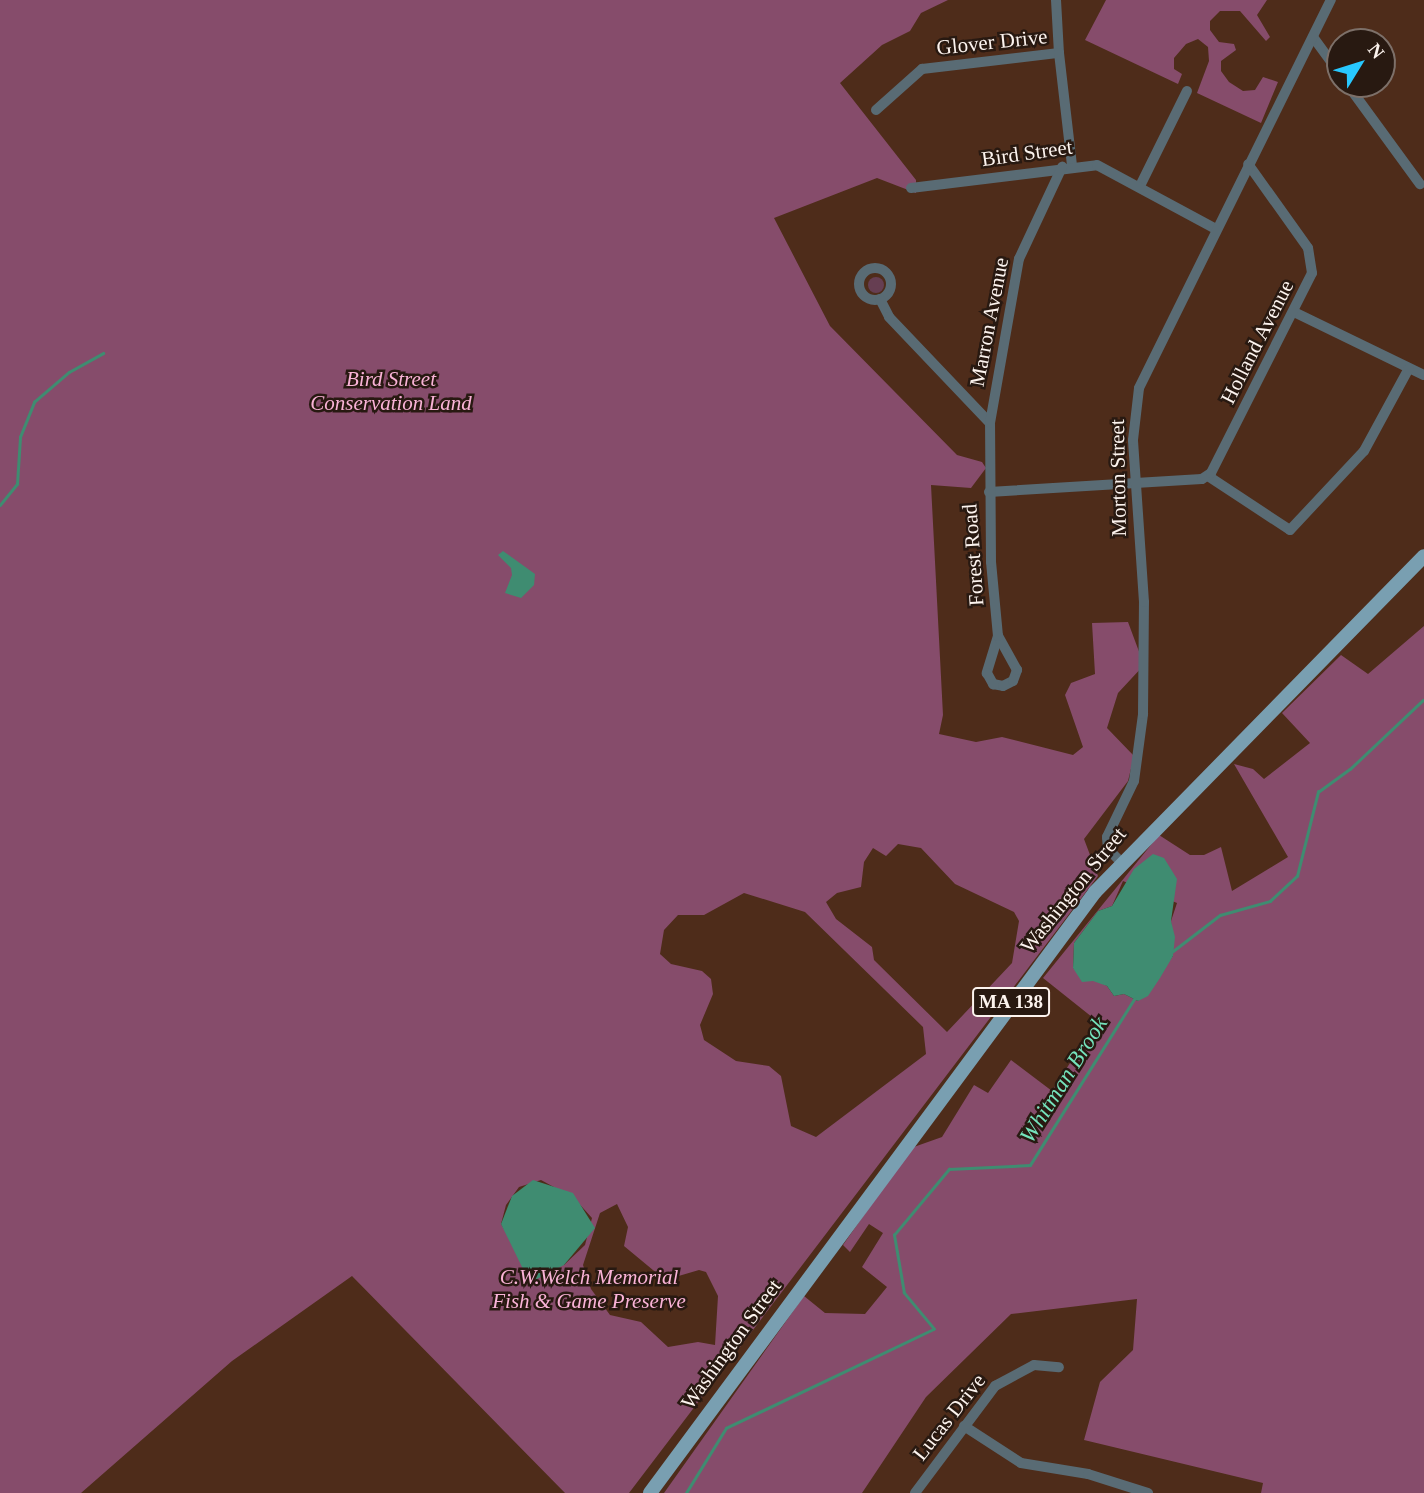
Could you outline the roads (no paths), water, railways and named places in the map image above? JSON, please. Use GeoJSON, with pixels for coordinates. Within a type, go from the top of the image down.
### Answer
{"type":"FeatureCollection","features":[{"type":"Feature","properties":{"kind":"main road","name":"Washington Street"},"geometry":{"type":"LineString","coordinates":[[650,1493],[1055,943],[1121,862],[1424,556]]}},
{"type":"Feature","properties":{"kind":"street"},"geometry":{"type":"LineString","coordinates":[[1056,0],[1059,53]]}},
{"type":"Feature","properties":{"kind":"street","name":"Morton Street"},"geometry":{"type":"LineString","coordinates":[[1121,862],[1108,849],[1107,837],[1134,781],[1143,713],[1144,602],[1133,422],[1139,388],[1331,0]]}},
{"type":"Feature","properties":{"kind":"street"},"geometry":{"type":"LineString","coordinates":[[1313,37],[1326,55]]}},
{"type":"Feature","properties":{"kind":"street","name":"Glover Drive"},"geometry":{"type":"LineString","coordinates":[[876,110],[922,69],[1059,53],[1067,166]]}},
{"type":"Feature","properties":{"kind":"street"},"geometry":{"type":"LineString","coordinates":[[1140,186],[1187,91]]}},
{"type":"Feature","properties":{"kind":"street"},"geometry":{"type":"LineString","coordinates":[[1357,98],[1420,184]]}},
{"type":"Feature","properties":{"kind":"street","name":"Holland Avenue"},"geometry":{"type":"LineString","coordinates":[[1208,476],[1312,273],[1312,257],[1248,164]]}},
{"type":"Feature","properties":{"kind":"street","name":"Bird Street"},"geometry":{"type":"LineString","coordinates":[[911,188],[1067,166],[1111,169],[1216,229]]}},
{"type":"Feature","properties":{"kind":"street","name":"Marron Avenue"},"geometry":{"type":"LineString","coordinates":[[989,492],[990,423],[1019,259],[1067,166]]}},
{"type":"Feature","properties":{"kind":"street"},"geometry":{"type":"LineString","coordinates":[[880,299],[889,317],[990,423]]}},
{"type":"Feature","properties":{"kind":"street"},"geometry":{"type":"LineString","coordinates":[[1294,312],[1424,375]]}},
{"type":"Feature","properties":{"kind":"street"},"geometry":{"type":"LineString","coordinates":[[1135,483],[1208,476],[1237,492],[1287,530],[1310,512],[1364,451],[1409,368]]}},
{"type":"Feature","properties":{"kind":"street","name":"Forest Road"},"geometry":{"type":"LineString","coordinates":[[998,636],[989,492],[1135,483]]}},
{"type":"Feature","properties":{"kind":"street","name":"Lucas Drive"},"geometry":{"type":"LineString","coordinates":[[915,1493],[995,1386],[1013,1373],[1034,1365],[1059,1367]]}},
{"type":"Feature","properties":{"kind":"street"},"geometry":{"type":"LineString","coordinates":[[964,1426],[1021,1464],[1088,1474],[1148,1493]]}},
{"type":"Feature","properties":{"kind":"waterway"},"geometry":{"type":"LineString","coordinates":[[0,505],[17,484],[20,437],[34,402],[69,372],[103,353]]}},
{"type":"Feature","properties":{"kind":"waterway","name":"Whitman Brook"},"geometry":{"type":"LineString","coordinates":[[1173,951],[1220,915],[1270,901],[1297,876],[1318,792],[1350,769],[1423,700]]}},
{"type":"Feature","properties":{"kind":"waterway","name":"Whitman Brook"},"geometry":{"type":"LineString","coordinates":[[686,1493],[726,1428],[934,1329],[904,1293],[894,1235],[949,1169],[1030,1165],[1134,999]]}},
{"type":"Feature","properties":{"kind":"park label","name":"Bird Street Conservation Land"},"geometry":{"type":"Point","coordinates":[391,391]}},
{"type":"Feature","properties":{"kind":"park label","name":"C.W.Welch Memorial Fish & Game Preserve"},"geometry":{"type":"Point","coordinates":[589,1289]}}]}
